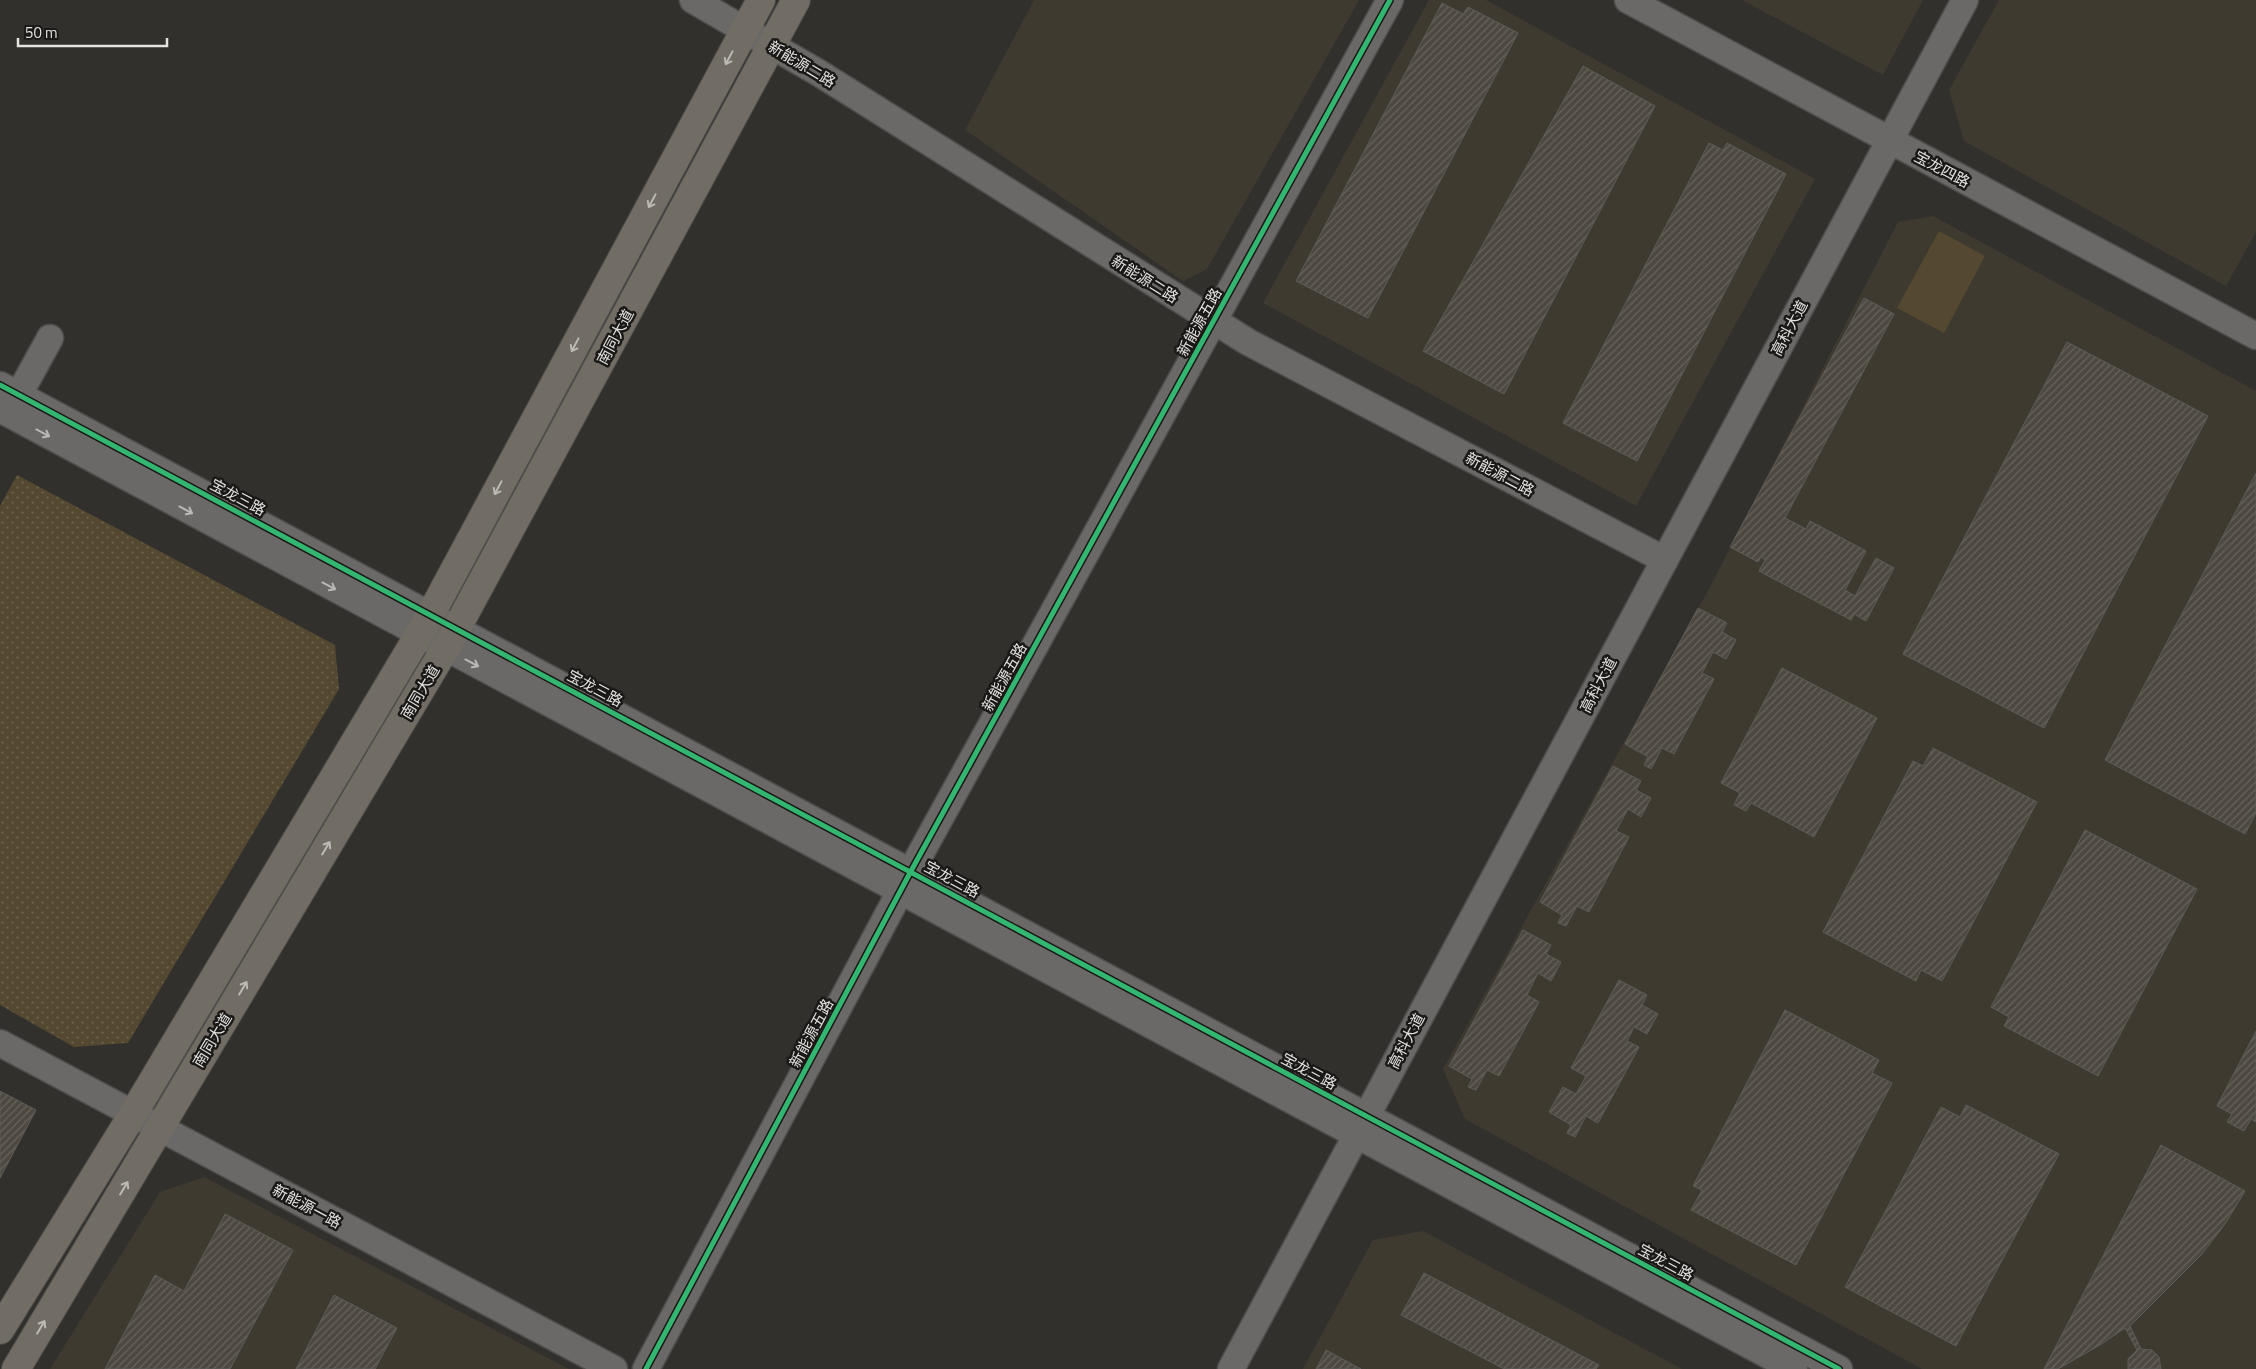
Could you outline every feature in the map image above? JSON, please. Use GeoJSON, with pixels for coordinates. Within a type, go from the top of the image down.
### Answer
{"type":"FeatureCollection","features":[{"type":"Feature","properties":{"kind":"main road","name":"南同大道"},"geometry":{"type":"LineString","coordinates":[[0,1330],[133,1114],[425,624],[761,0]]}},
{"type":"Feature","properties":{"kind":"main road","name":"南同大道"},"geometry":{"type":"LineString","coordinates":[[16,1369],[451,638],[796,0]]}},
{"type":"Feature","properties":{"kind":"street","name":"新能源二路"},"geometry":{"type":"LineString","coordinates":[[693,0],[772,46],[1248,342],[1665,560]]}},
{"type":"Feature","properties":{"kind":"street","name":"新能源五路"},"geometry":{"type":"LineString","coordinates":[[646,1369],[906,882],[1390,0]]}},
{"type":"Feature","properties":{"kind":"street","name":"宝龙四路"},"geometry":{"type":"LineString","coordinates":[[1628,0],[2256,336]]}},
{"type":"Feature","properties":{"kind":"street","name":"高科大道"},"geometry":{"type":"LineString","coordinates":[[1230,1369],[1965,0]]}},
{"type":"Feature","properties":{"kind":"street"},"geometry":{"type":"LineString","coordinates":[[6,407],[50,338]]}},
{"type":"Feature","properties":{"kind":"street","name":"宝龙三路"},"geometry":{"type":"LineString","coordinates":[[6,407],[425,624],[1361,1125],[1839,1369]]}},
{"type":"Feature","properties":{"kind":"street","name":"新能源一路"},"geometry":{"type":"LineString","coordinates":[[0,1043],[614,1369]]}},
{"type":"Feature","properties":{"kind":"street","name":"宝龙三路"},"geometry":{"type":"LineString","coordinates":[[1361,1125],[1794,1369]]}},
{"type":"Feature","properties":{"kind":"shaded area"},"geometry":{"type":"Polygon","coordinates":[[[1034,0],[1359,0],[1207,269],[1183,281],[965,130],[1034,0]]]}},
{"type":"Feature","properties":{"kind":"shaded area"},"geometry":{"type":"Polygon","coordinates":[[[1429,0],[1486,0],[1815,179],[1636,506],[1263,303],[1429,0]]]}},
{"type":"Feature","properties":{"kind":"shaded area"},"geometry":{"type":"Polygon","coordinates":[[[1742,0],[1923,0],[1883,75],[1742,0]]]}},
{"type":"Feature","properties":{"kind":"shaded area"},"geometry":{"type":"Polygon","coordinates":[[[1999,0],[2256,0],[2256,232],[2226,286],[1964,141],[1949,90],[1999,0]]]}},
{"type":"Feature","properties":{"kind":"shaded area"},"geometry":{"type":"Polygon","coordinates":[[[1933,216],[2256,391],[2256,1369],[1922,1369],[1465,1119],[1443,1069],[1710,587],[1898,222],[1933,216]]]}},
{"type":"Feature","properties":{"kind":"shaded area"},"geometry":{"type":"Polygon","coordinates":[[[1939,231],[1985,256],[1944,333],[1897,308],[1939,231]]]}},
{"type":"Feature","properties":{"kind":"shaded area"},"geometry":{"type":"Polygon","coordinates":[[[17,475],[335,645],[339,689],[128,1043],[74,1047],[0,1005],[0,506],[17,475]]]}},
{"type":"Feature","properties":{"kind":"shaded area"},"geometry":{"type":"Polygon","coordinates":[[[204,1177],[569,1369],[50,1369],[160,1192],[204,1177]]]}},
{"type":"Feature","properties":{"kind":"shaded area"},"geometry":{"type":"Polygon","coordinates":[[[1423,1231],[1682,1369],[1303,1369],[1373,1240],[1423,1231]]]}},
{"type":"Feature","properties":{"kind":"building"},"geometry":{"type":"Polygon","coordinates":[[[1442,3],[1463,14],[1468,7],[1518,33],[1368,318],[1296,281],[1442,3]]]}},
{"type":"Feature","properties":{"kind":"building"},"geometry":{"type":"Polygon","coordinates":[[[1583,66],[1655,106],[1504,394],[1423,351],[1583,66]]]}},
{"type":"Feature","properties":{"kind":"building"},"geometry":{"type":"Polygon","coordinates":[[[1709,143],[1723,150],[1727,143],[1786,174],[1637,461],[1563,423],[1709,143]]]}},
{"type":"Feature","properties":{"kind":"building"},"geometry":{"type":"Polygon","coordinates":[[[1864,298],[1894,314],[1785,518],[1806,529],[1810,521],[1866,551],[1845,590],[1855,596],[1876,558],[1894,568],[1866,621],[1854,614],[1851,620],[1759,571],[1765,560],[1761,557],[1758,562],[1730,547],[1864,298]]]}},
{"type":"Feature","properties":{"kind":"building"},"geometry":{"type":"Polygon","coordinates":[[[2067,342],[2208,416],[2044,728],[1903,654],[2067,342]]]}},
{"type":"Feature","properties":{"kind":"building"},"geometry":{"type":"Polygon","coordinates":[[[2256,473],[2256,813],[2245,834],[2105,760],[2256,473]]]}},
{"type":"Feature","properties":{"kind":"building"},"geometry":{"type":"Polygon","coordinates":[[[1698,608],[1727,623],[1722,632],[1736,640],[1726,659],[1713,652],[1702,673],[1714,679],[1674,754],[1662,748],[1651,769],[1644,765],[1648,757],[1625,744],[1698,608]]]}},
{"type":"Feature","properties":{"kind":"building"},"geometry":{"type":"Polygon","coordinates":[[[1782,668],[1877,718],[1814,837],[1751,803],[1746,811],[1734,805],[1740,793],[1721,783],[1782,668]]]}},
{"type":"Feature","properties":{"kind":"building"},"geometry":{"type":"Polygon","coordinates":[[[1933,748],[2037,802],[1942,981],[1921,970],[1916,981],[1823,932],[1913,761],[1923,766],[1933,748]]]}},
{"type":"Feature","properties":{"kind":"building"},"geometry":{"type":"Polygon","coordinates":[[[1613,766],[1641,781],[1636,790],[1651,798],[1641,817],[1628,809],[1616,831],[1629,837],[1589,912],[1577,906],[1566,926],[1558,923],[1562,915],[1540,902],[1613,766]]]}},
{"type":"Feature","properties":{"kind":"building"},"geometry":{"type":"Polygon","coordinates":[[[2085,830],[2197,889],[2098,1076],[2004,1026],[2009,1017],[1991,1007],[2085,830]]]}},
{"type":"Feature","properties":{"kind":"building"},"geometry":{"type":"Polygon","coordinates":[[[1523,930],[1551,945],[1546,954],[1561,962],[1551,981],[1538,973],[1527,995],[1539,1002],[1499,1076],[1487,1070],[1476,1090],[1468,1087],[1472,1079],[1449,1066],[1523,930]]]}},
{"type":"Feature","properties":{"kind":"building"},"geometry":{"type":"Polygon","coordinates":[[[1619,980],[1647,995],[1642,1005],[1658,1014],[1647,1034],[1634,1027],[1627,1041],[1639,1047],[1598,1123],[1586,1116],[1575,1137],[1567,1133],[1571,1125],[1549,1112],[1563,1087],[1576,1094],[1586,1076],[1571,1068],[1619,980]]]}},
{"type":"Feature","properties":{"kind":"building"},"geometry":{"type":"Polygon","coordinates":[[[1785,1010],[1879,1060],[1872,1073],[1892,1083],[1796,1265],[1691,1210],[1702,1190],[1693,1186],[1785,1010]]]}},
{"type":"Feature","properties":{"kind":"building"},"geometry":{"type":"Polygon","coordinates":[[[2256,1031],[2256,1122],[2251,1119],[2244,1131],[2227,1122],[2232,1114],[2217,1106],[2256,1031]]]}},
{"type":"Feature","properties":{"kind":"building"},"geometry":{"type":"Polygon","coordinates":[[[0,1091],[36,1110],[0,1178],[0,1091]]]}},
{"type":"Feature","properties":{"kind":"building"},"geometry":{"type":"Polygon","coordinates":[[[1966,1105],[2059,1154],[1956,1346],[1845,1287],[1941,1107],[1960,1117],[1966,1105]]]}},
{"type":"Feature","properties":{"kind":"building"},"geometry":{"type":"Polygon","coordinates":[[[2161,1145],[2245,1191],[2225,1224],[2202,1254],[2130,1326],[2141,1349],[2152,1350],[2159,1357],[2161,1369],[2128,1369],[2128,1359],[2137,1350],[2125,1328],[2058,1369],[2044,1369],[2161,1145]]]}},
{"type":"Feature","properties":{"kind":"building"},"geometry":{"type":"Polygon","coordinates":[[[225,1214],[293,1250],[230,1369],[105,1369],[155,1275],[184,1291],[225,1214]]]}},
{"type":"Feature","properties":{"kind":"building"},"geometry":{"type":"Polygon","coordinates":[[[1424,1273],[1599,1365],[1596,1369],[1504,1369],[1401,1315],[1424,1273]]]}},
{"type":"Feature","properties":{"kind":"building"},"geometry":{"type":"Polygon","coordinates":[[[334,1295],[397,1328],[375,1369],[296,1369],[334,1295]]]}},
{"type":"Feature","properties":{"kind":"building"},"geometry":{"type":"Polygon","coordinates":[[[1326,1350],[1361,1369],[1316,1369],[1326,1350]]]}},
{"type":"Feature","properties":{"kind":"cycle path"},"geometry":{"type":"LineString","coordinates":[[646,1369],[911,871],[1390,0]]}},
{"type":"Feature","properties":{"kind":"cycle path"},"geometry":{"type":"LineString","coordinates":[[0,385],[1839,1369]]}}]}
